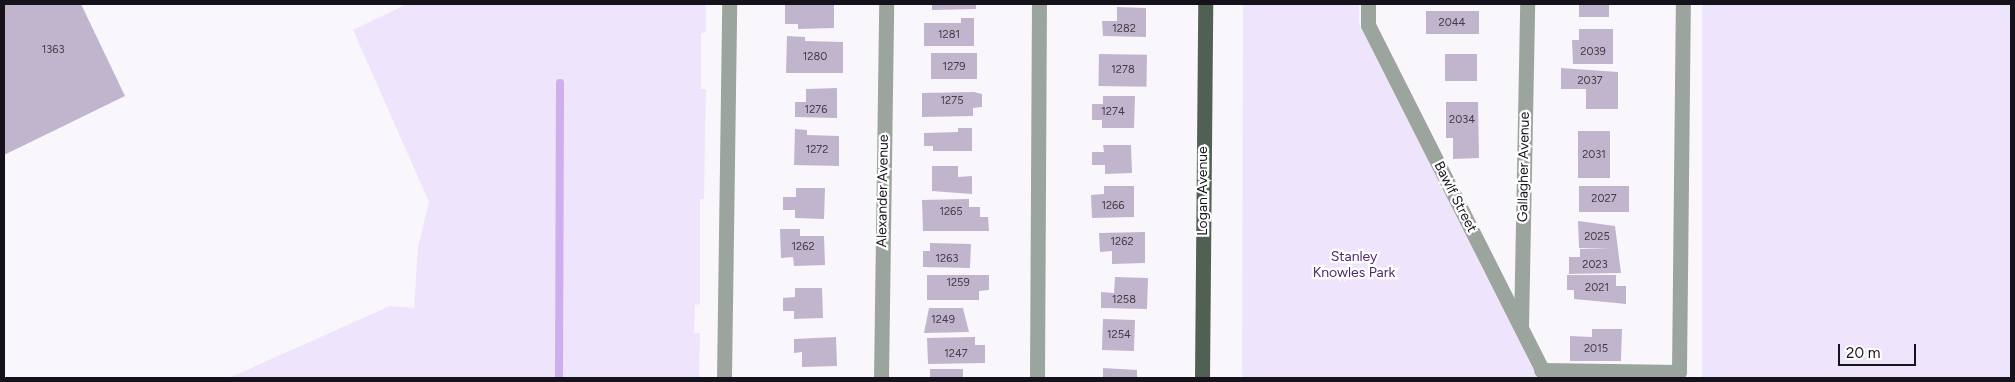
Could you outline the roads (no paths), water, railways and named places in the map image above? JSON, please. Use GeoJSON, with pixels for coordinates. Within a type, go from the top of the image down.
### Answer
{"type":"FeatureCollection","features":[{"type":"Feature","properties":{"kind":"main road","name":"Logan Avenue"},"geometry":{"type":"LineString","coordinates":[[1202,378],[1204,4]]}},
{"type":"Feature","properties":{"kind":"street"},"geometry":{"type":"LineString","coordinates":[[724,378],[729,4]]}},
{"type":"Feature","properties":{"kind":"street","name":"Alexander Avenue"},"geometry":{"type":"LineString","coordinates":[[881,378],[886,4]]}},
{"type":"Feature","properties":{"kind":"street"},"geometry":{"type":"LineString","coordinates":[[1037,378],[1039,4]]}},
{"type":"Feature","properties":{"kind":"street","name":"Bawlf Street"},"geometry":{"type":"LineString","coordinates":[[1368,4],[1368,25],[1543,374]]}},
{"type":"Feature","properties":{"kind":"street","name":"Gallagher Avenue"},"geometry":{"type":"LineString","coordinates":[[1521,329],[1527,4]]}},
{"type":"Feature","properties":{"kind":"street"},"geometry":{"type":"LineString","coordinates":[[1543,374],[1679,372],[1683,4]]}},
{"type":"Feature","properties":{"kind":"waterway"},"geometry":{"type":"LineString","coordinates":[[559,378],[560,83]]}},
{"type":"Feature","properties":{"kind":"park label","name":"Stanley Knowles Park"},"geometry":{"type":"Point","coordinates":[1354,266]}}]}
